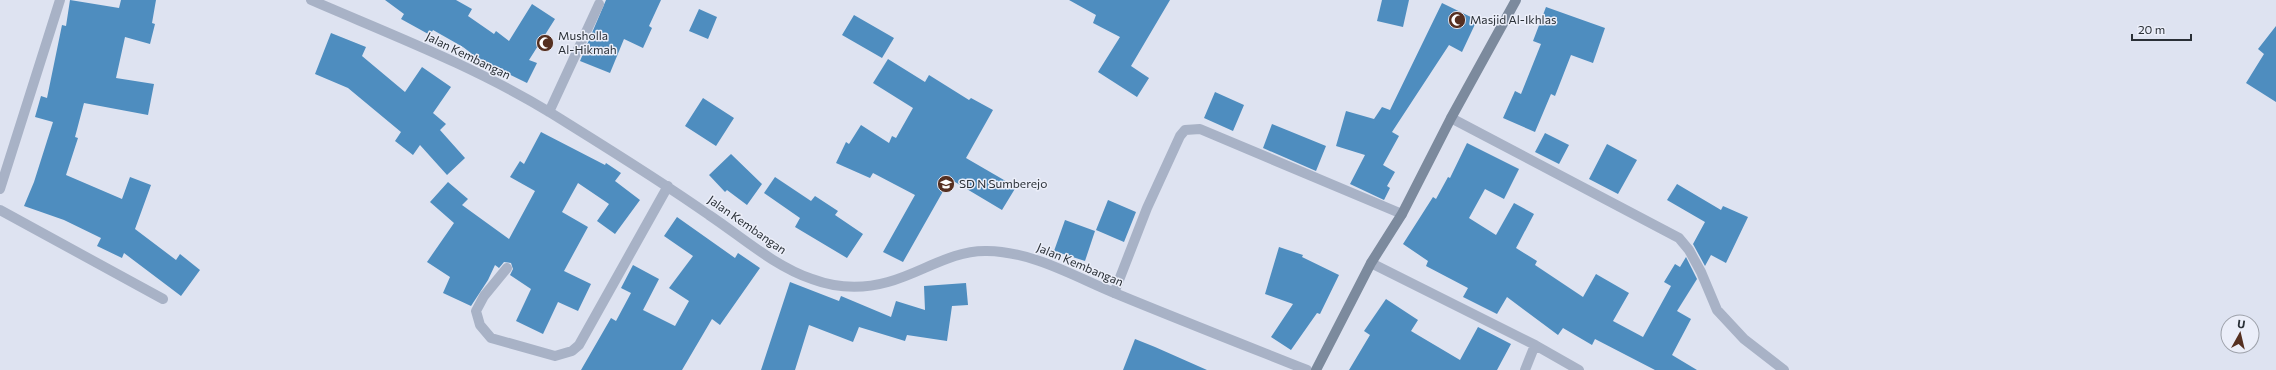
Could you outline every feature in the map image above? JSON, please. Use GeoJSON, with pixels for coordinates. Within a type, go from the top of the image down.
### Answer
{"type":"FeatureCollection","features":[{"type":"Feature","properties":{"kind":"street"},"geometry":{"type":"LineString","coordinates":[[0,189],[60,0]]}},
{"type":"Feature","properties":{"kind":"street","name":"Jalan Kembangan"},"geometry":{"type":"LineString","coordinates":[[312,0],[443,57],[549,112],[668,186],[775,262],[819,281],[846,288],[887,282],[941,260],[960,254],[985,251],[1020,254],[1054,266],[1114,293],[1307,370]]}},
{"type":"Feature","properties":{"kind":"street"},"geometry":{"type":"LineString","coordinates":[[1316,370],[1371,263],[1402,214],[1451,118],[1516,0]]}},
{"type":"Feature","properties":{"kind":"street"},"geometry":{"type":"LineString","coordinates":[[549,112],[599,4]]}},
{"type":"Feature","properties":{"kind":"street"},"geometry":{"type":"LineString","coordinates":[[1451,118],[1679,238],[1689,250],[1701,272],[1717,310],[1744,339],[1784,370]]}},
{"type":"Feature","properties":{"kind":"street"},"geometry":{"type":"LineString","coordinates":[[1114,293],[1146,208],[1180,136],[1186,130],[1200,129],[1402,214]]}},
{"type":"Feature","properties":{"kind":"street"},"geometry":{"type":"LineString","coordinates":[[507,268],[488,292],[476,311],[480,325],[491,338],[555,356],[572,351],[579,345],[668,186]]}},
{"type":"Feature","properties":{"kind":"street"},"geometry":{"type":"LineString","coordinates":[[0,210],[163,299]]}},
{"type":"Feature","properties":{"kind":"street"},"geometry":{"type":"LineString","coordinates":[[1371,263],[1535,344],[1579,370]]}},
{"type":"Feature","properties":{"kind":"street"},"geometry":{"type":"LineString","coordinates":[[1525,370],[1535,344]]}},
{"type":"Feature","properties":{"kind":"building"},"geometry":{"type":"Polygon","coordinates":[[[70,0],[119,8],[121,0],[156,0],[152,23],[155,24],[150,44],[125,37],[116,78],[154,84],[148,115],[84,103],[75,137],[78,138],[66,175],[122,199],[130,177],[151,185],[135,229],[176,260],[180,254],[200,270],[181,296],[124,253],[122,258],[97,246],[101,238],[64,220],[24,206],[34,182],[53,122],[35,117],[41,96],[47,98],[62,25],[66,26],[70,0]]]}},
{"type":"Feature","properties":{"kind":"building"},"geometry":{"type":"Polygon","coordinates":[[[385,0],[456,0],[472,9],[468,16],[494,34],[496,31],[509,41],[532,4],[555,19],[529,60],[537,63],[527,83],[494,67],[492,69],[463,47],[433,30],[430,35],[401,19],[404,14],[385,0]]]}},
{"type":"Feature","properties":{"kind":"building"},"geometry":{"type":"Polygon","coordinates":[[[606,0],[661,0],[649,26],[652,28],[643,48],[624,39],[610,73],[580,61],[606,0]]]}},
{"type":"Feature","properties":{"kind":"building"},"geometry":{"type":"Polygon","coordinates":[[[1069,0],[1170,0],[1131,66],[1149,78],[1137,97],[1098,72],[1120,37],[1093,23],[1096,15],[1069,0]]]}},
{"type":"Feature","properties":{"kind":"building"},"geometry":{"type":"Polygon","coordinates":[[[1382,0],[1409,0],[1403,27],[1377,21],[1382,0]]]}},
{"type":"Feature","properties":{"kind":"building"},"geometry":{"type":"Polygon","coordinates":[[[1442,3],[1477,20],[1462,52],[1449,45],[1392,132],[1399,136],[1383,165],[1395,172],[1387,186],[1390,188],[1384,200],[1350,184],[1365,155],[1336,146],[1346,111],[1374,119],[1382,107],[1390,110],[1442,3]]]}},
{"type":"Feature","properties":{"kind":"building"},"geometry":{"type":"Polygon","coordinates":[[[1546,7],[1605,28],[1593,63],[1571,55],[1555,96],[1551,94],[1535,132],[1503,118],[1515,91],[1521,94],[1541,44],[1533,41],[1546,7]]]}},
{"type":"Feature","properties":{"kind":"building"},"geometry":{"type":"Polygon","coordinates":[[[699,9],[717,17],[708,39],[689,31],[699,9]]]}},
{"type":"Feature","properties":{"kind":"building"},"geometry":{"type":"Polygon","coordinates":[[[854,15],[894,38],[882,58],[842,35],[854,15]]]}},
{"type":"Feature","properties":{"kind":"building"},"geometry":{"type":"Polygon","coordinates":[[[2276,26],[2276,102],[2246,83],[2264,54],[2258,49],[2276,26]]]}},
{"type":"Feature","properties":{"kind":"building"},"geometry":{"type":"Polygon","coordinates":[[[331,33],[366,47],[362,56],[405,92],[422,67],[451,87],[433,113],[446,124],[440,130],[465,158],[447,175],[420,145],[413,155],[395,141],[401,132],[348,88],[315,74],[331,33]]]}},
{"type":"Feature","properties":{"kind":"building"},"geometry":{"type":"Polygon","coordinates":[[[888,59],[925,82],[929,75],[969,100],[971,98],[993,110],[966,158],[1016,187],[1002,210],[950,179],[903,262],[883,252],[915,195],[873,173],[870,178],[836,163],[846,142],[849,144],[861,125],[889,143],[892,136],[896,138],[913,108],[873,83],[888,59]]]}},
{"type":"Feature","properties":{"kind":"building"},"geometry":{"type":"Polygon","coordinates":[[[1215,92],[1244,105],[1233,131],[1204,118],[1215,92]]]}},
{"type":"Feature","properties":{"kind":"building"},"geometry":{"type":"Polygon","coordinates":[[[703,98],[734,118],[716,146],[685,126],[703,98]]]}},
{"type":"Feature","properties":{"kind":"building"},"geometry":{"type":"Polygon","coordinates":[[[1272,124],[1326,146],[1316,171],[1263,148],[1272,124]]]}},
{"type":"Feature","properties":{"kind":"building"},"geometry":{"type":"Polygon","coordinates":[[[541,132],[605,165],[606,163],[621,173],[615,181],[640,200],[615,234],[597,221],[609,204],[578,183],[562,212],[588,227],[564,271],[591,284],[578,311],[558,302],[543,334],[516,321],[531,289],[510,275],[513,269],[511,263],[504,262],[499,268],[495,265],[488,280],[471,306],[443,293],[450,277],[427,262],[454,223],[430,202],[448,182],[468,199],[462,205],[509,239],[535,191],[510,177],[520,161],[524,164],[541,132]]]}},
{"type":"Feature","properties":{"kind":"building"},"geometry":{"type":"Polygon","coordinates":[[[1545,133],[1569,145],[1559,164],[1535,152],[1545,133]]]}},
{"type":"Feature","properties":{"kind":"building"},"geometry":{"type":"Polygon","coordinates":[[[1467,143],[1519,169],[1504,199],[1485,189],[1469,218],[1496,235],[1514,203],[1534,214],[1516,248],[1537,261],[1535,265],[1583,297],[1596,274],[1629,293],[1613,321],[1643,337],[1671,286],[1664,282],[1675,264],[1680,267],[1686,257],[1697,279],[1677,311],[1691,319],[1672,355],[1697,370],[1655,370],[1595,339],[1592,345],[1563,328],[1558,335],[1507,297],[1497,314],[1463,297],[1468,288],[1426,266],[1428,261],[1403,244],[1433,197],[1436,199],[1448,177],[1450,178],[1467,143]]]}},
{"type":"Feature","properties":{"kind":"building"},"geometry":{"type":"Polygon","coordinates":[[[1607,144],[1637,160],[1618,194],[1589,179],[1607,144]]]}},
{"type":"Feature","properties":{"kind":"building"},"geometry":{"type":"Polygon","coordinates":[[[731,154],[762,184],[747,205],[727,190],[725,192],[709,175],[731,154]]]}},
{"type":"Feature","properties":{"kind":"building"},"geometry":{"type":"Polygon","coordinates":[[[775,177],[811,201],[815,196],[838,211],[835,215],[863,234],[847,258],[795,227],[800,218],[764,193],[775,177]]]}},
{"type":"Feature","properties":{"kind":"building"},"geometry":{"type":"Polygon","coordinates":[[[1677,184],[1721,210],[1723,206],[1748,217],[1726,263],[1711,255],[1705,266],[1693,244],[1705,222],[1667,200],[1677,184]]]}},
{"type":"Feature","properties":{"kind":"building"},"geometry":{"type":"Polygon","coordinates":[[[1108,200],[1136,212],[1124,242],[1096,230],[1108,200]]]}},
{"type":"Feature","properties":{"kind":"building"},"geometry":{"type":"Polygon","coordinates":[[[677,217],[735,258],[738,253],[760,268],[720,325],[712,319],[682,370],[581,370],[611,318],[616,321],[631,293],[621,288],[633,265],[659,279],[643,310],[675,326],[689,301],[669,288],[693,256],[664,236],[677,217]]]}},
{"type":"Feature","properties":{"kind":"building"},"geometry":{"type":"Polygon","coordinates":[[[1065,220],[1095,231],[1085,261],[1054,251],[1065,220]]]}},
{"type":"Feature","properties":{"kind":"building"},"geometry":{"type":"Polygon","coordinates":[[[1279,247],[1303,255],[1302,257],[1339,275],[1320,314],[1317,313],[1291,350],[1271,337],[1293,304],[1265,294],[1279,247]]]}},
{"type":"Feature","properties":{"kind":"building"},"geometry":{"type":"Polygon","coordinates":[[[790,282],[839,301],[841,296],[891,317],[896,301],[925,310],[924,286],[966,283],[968,305],[952,306],[947,341],[907,335],[905,341],[859,327],[853,342],[809,325],[795,370],[761,370],[790,282]]]}},
{"type":"Feature","properties":{"kind":"building"},"geometry":{"type":"Polygon","coordinates":[[[1386,299],[1418,320],[1411,331],[1460,360],[1478,327],[1511,344],[1497,370],[1349,370],[1370,335],[1364,331],[1386,299]]]}},
{"type":"Feature","properties":{"kind":"building"},"geometry":{"type":"Polygon","coordinates":[[[1135,339],[1155,347],[1207,370],[1123,370],[1135,339]]]}},
{"type":"Feature","properties":{"kind":"place","name":"Masjid Al-Ikhlas"},"geometry":{"type":"Point","coordinates":[1457,20]}},
{"type":"Feature","properties":{"kind":"place","name":"Musholla Al-Hikmah"},"geometry":{"type":"Point","coordinates":[545,43]}},
{"type":"Feature","properties":{"kind":"place","name":"SD N Sumberejo"},"geometry":{"type":"Point","coordinates":[946,184]}}]}
